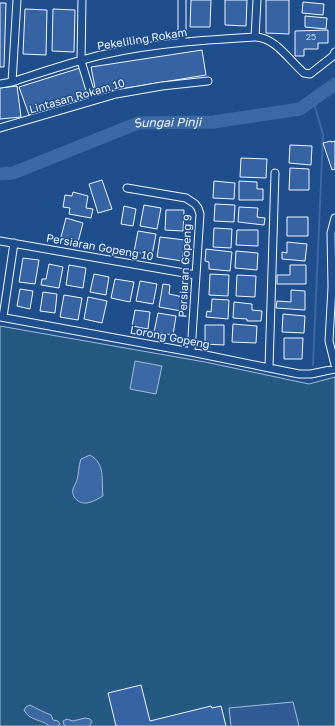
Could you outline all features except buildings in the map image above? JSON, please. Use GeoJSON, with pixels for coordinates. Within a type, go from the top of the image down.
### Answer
{"type":"FeatureCollection","features":[{"type":"Feature","properties":{"kind":"street"},"geometry":{"type":"LineString","coordinates":[[12,82],[17,0]]}},
{"type":"Feature","properties":{"kind":"street"},"geometry":{"type":"LineString","coordinates":[[82,0],[81,61],[93,100]]}},
{"type":"Feature","properties":{"kind":"street"},"geometry":{"type":"LineString","coordinates":[[182,0],[182,42]]}},
{"type":"Feature","properties":{"kind":"street"},"geometry":{"type":"LineString","coordinates":[[257,0],[255,37],[263,37],[271,41],[304,73],[310,74],[333,56],[335,52]]}},
{"type":"Feature","properties":{"kind":"street","name":"Pekeliling Rokam"},"geometry":{"type":"LineString","coordinates":[[0,84],[12,82],[105,54],[131,49],[182,42],[255,37]]}},
{"type":"Feature","properties":{"kind":"street","name":"Lintasan Rokam 10"},"geometry":{"type":"LineString","coordinates":[[0,128],[26,122],[116,94],[162,86],[208,81]]}},
{"type":"Feature","properties":{"kind":"street"},"geometry":{"type":"LineString","coordinates":[[269,368],[275,173]]}},
{"type":"Feature","properties":{"kind":"street","name":"Persiaran Gopeng 9"},"geometry":{"type":"LineString","coordinates":[[127,188],[186,198],[196,204],[198,208],[200,214],[191,352]]}},
{"type":"Feature","properties":{"kind":"street"},"geometry":{"type":"LineString","coordinates":[[335,218],[331,233],[333,286],[329,341],[335,365]]}},
{"type":"Feature","properties":{"kind":"street","name":"Persiaran Gopeng 10"},"geometry":{"type":"LineString","coordinates":[[0,241],[196,275]]}},
{"type":"Feature","properties":{"kind":"street"},"geometry":{"type":"LineString","coordinates":[[1,317],[14,243]]}},
{"type":"Feature","properties":{"kind":"street","name":"Lorong Gopeng"},"geometry":{"type":"LineString","coordinates":[[1,317],[191,352],[299,374],[311,374],[335,369]]}},
{"type":"Feature","properties":{"kind":"shaded area"},"geometry":{"type":"Polygon","coordinates":[[[0,326],[205,362],[309,384],[335,377],[335,726],[0,726],[0,326]]]}},
{"type":"Feature","properties":{"kind":"shaded area"},"geometry":{"type":"Polygon","coordinates":[[[135,361],[162,366],[156,394],[130,389],[135,361]]]}},
{"type":"Feature","properties":{"kind":"shaded area"},"geometry":{"type":"Polygon","coordinates":[[[90,455],[95,459],[101,468],[103,496],[89,503],[81,503],[75,498],[73,490],[78,478],[81,459],[90,455]]]}},
{"type":"Feature","properties":{"kind":"shaded area"},"geometry":{"type":"Polygon","coordinates":[[[293,702],[299,726],[231,726],[229,708],[293,702]]]}},
{"type":"Feature","properties":{"kind":"shaded area"},"geometry":{"type":"Polygon","coordinates":[[[30,705],[51,715],[53,720],[58,721],[60,724],[58,726],[49,726],[32,718],[26,714],[24,710],[30,705]]]}},
{"type":"Feature","properties":{"kind":"shaded area"},"geometry":{"type":"Polygon","coordinates":[[[85,718],[90,719],[92,722],[89,726],[66,726],[64,725],[63,721],[67,719],[73,721],[85,718]]]}},
{"type":"Feature","properties":{"kind":"waterway","name":"Sungai Pinji"},"geometry":{"type":"LineString","coordinates":[[0,174],[13,173],[138,123],[213,122],[300,109],[335,84]]}},
{"type":"Feature","properties":{"kind":"waterway"},"geometry":{"type":"LineString","coordinates":[[313,99],[323,135],[313,365]]}}]}
